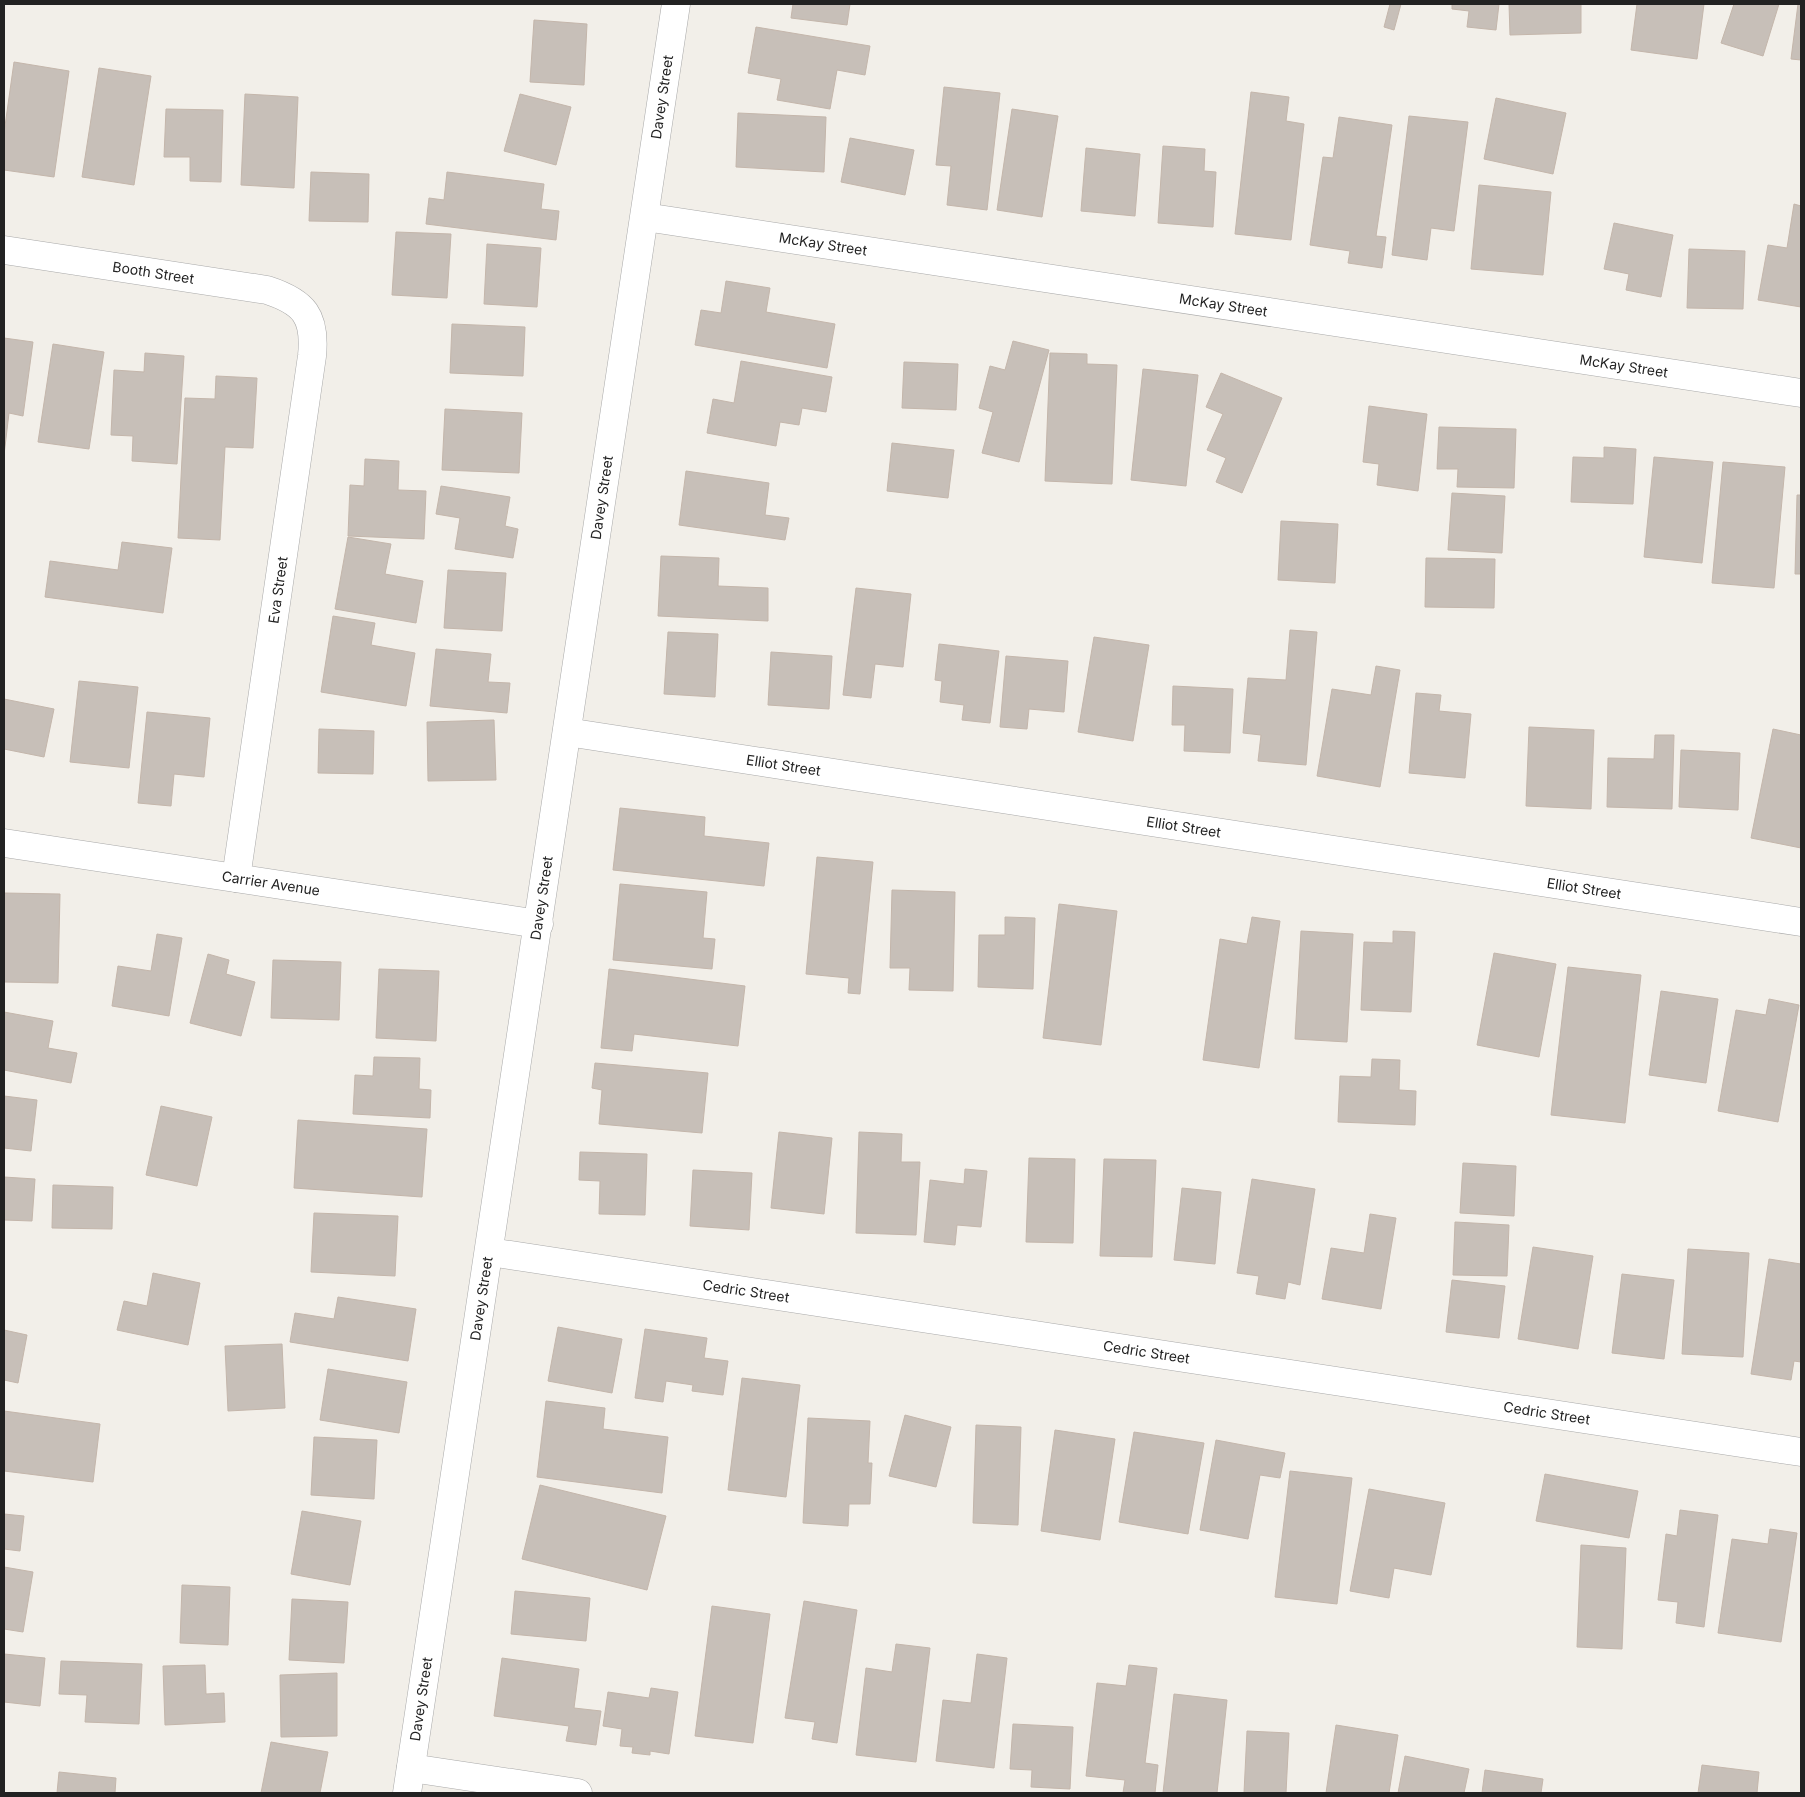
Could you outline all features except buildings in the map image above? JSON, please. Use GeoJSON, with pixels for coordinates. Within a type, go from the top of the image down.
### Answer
{"type":"FeatureCollection","features":[{"type":"Feature","properties":{"kind":"street","name":"Davey Street"},"geometry":{"type":"LineString","coordinates":[[409,1781],[676,4]]}},
{"type":"Feature","properties":{"kind":"street","name":"McKay Street"},"geometry":{"type":"LineString","coordinates":[[645,217],[1801,393]]}},
{"type":"Feature","properties":{"kind":"street","name":"Booth Street"},"geometry":{"type":"LineString","coordinates":[[4,250],[267,290],[288,297],[299,304]]}},
{"type":"Feature","properties":{"kind":"street","name":"Eva Street"},"geometry":{"type":"LineString","coordinates":[[236,878],[312,356],[312,328],[309,316],[299,304]]}},
{"type":"Feature","properties":{"kind":"street","name":"Elliot Street"},"geometry":{"type":"LineString","coordinates":[[567,732],[1801,922]]}},
{"type":"Feature","properties":{"kind":"street","name":"Carrier Avenue"},"geometry":{"type":"LineString","coordinates":[[4,843],[539,924]]}},
{"type":"Feature","properties":{"kind":"street","name":"Cedric Street"},"geometry":{"type":"LineString","coordinates":[[490,1252],[1801,1452]]}},
{"type":"Feature","properties":{"kind":"street"},"geometry":{"type":"LineString","coordinates":[[409,1781],[578,1793]]}}]}
